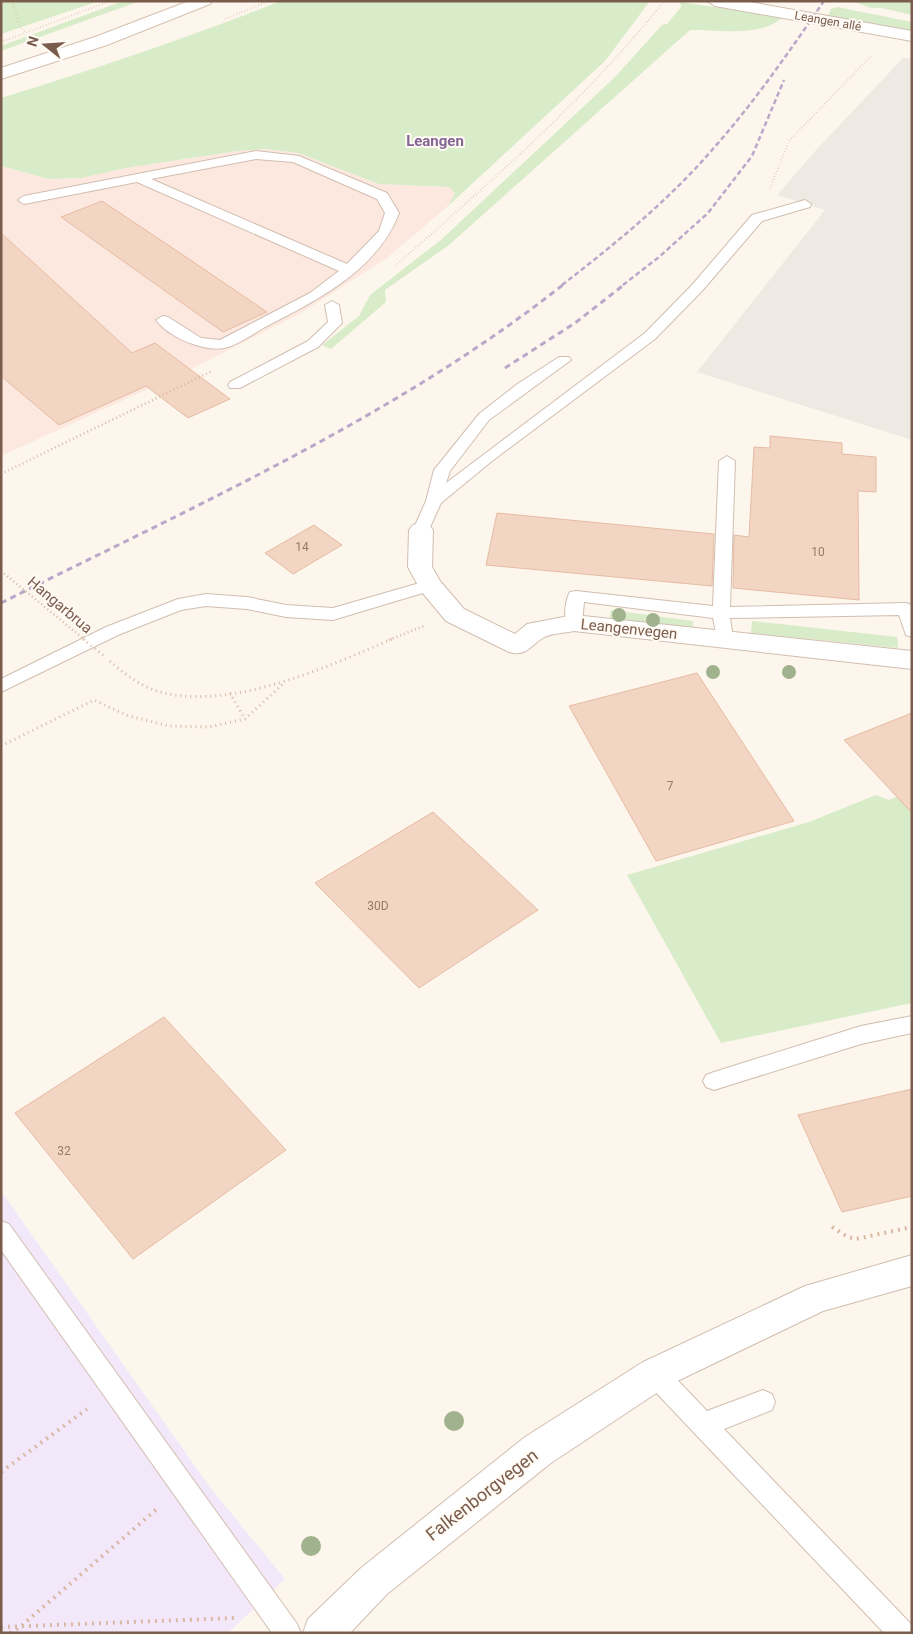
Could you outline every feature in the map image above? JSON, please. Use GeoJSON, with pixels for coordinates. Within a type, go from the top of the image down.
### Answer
{"type":"FeatureCollection","features":[{"type":"Feature","properties":{"kind":"street"},"geometry":{"type":"LineString","coordinates":[[1,59],[87,30],[160,1]]}},
{"type":"Feature","properties":{"kind":"street"},"geometry":{"type":"LineString","coordinates":[[1,74],[101,42],[204,1]]}},
{"type":"Feature","properties":{"kind":"street","name":"Leangen allé"},"geometry":{"type":"LineString","coordinates":[[715,1],[912,36]]}},
{"type":"Feature","properties":{"kind":"street","name":"Leangenvegen"},"geometry":{"type":"LineString","coordinates":[[421,530],[420,567],[430,586],[455,615],[518,646],[536,630],[574,623],[912,660]]}},
{"type":"Feature","properties":{"kind":"street","name":"Falkenborgvegen"},"geometry":{"type":"LineString","coordinates":[[322,1633],[374,1581],[538,1450],[655,1374],[818,1297],[912,1270]]}},
{"type":"Feature","properties":{"kind":"lane"},"geometry":{"type":"LineString","coordinates":[[24,200],[256,155],[295,159],[382,196],[392,213],[385,232],[349,270],[315,296],[222,344],[197,342],[162,320]]}},
{"type":"Feature","properties":{"kind":"lane"},"geometry":{"type":"LineString","coordinates":[[136,177],[349,270]]}},
{"type":"Feature","properties":{"kind":"lane"},"geometry":{"type":"LineString","coordinates":[[434,501],[487,458],[650,336],[697,288],[758,218],[805,204]]}},
{"type":"Feature","properties":{"kind":"lane"},"geometry":{"type":"LineString","coordinates":[[235,385],[313,344],[336,323],[332,305]]}},
{"type":"Feature","properties":{"kind":"lane"},"geometry":{"type":"LineString","coordinates":[[421,530],[434,501],[442,470],[484,417],[521,388],[564,360]]}},
{"type":"Feature","properties":{"kind":"lane"},"geometry":{"type":"LineString","coordinates":[[724,639],[722,613],[727,461]]}},
{"type":"Feature","properties":{"kind":"lane"},"geometry":{"type":"LineString","coordinates":[[1,686],[112,631],[178,605],[206,600],[247,603],[286,611],[333,614],[430,586]]}},
{"type":"Feature","properties":{"kind":"lane"},"geometry":{"type":"LineString","coordinates":[[574,623],[576,596],[722,613],[906,609],[912,630]]}},
{"type":"Feature","properties":{"kind":"lane"},"geometry":{"type":"LineString","coordinates":[[714,1082],[861,1035],[912,1024]]}},
{"type":"Feature","properties":{"kind":"lane"},"geometry":{"type":"LineString","coordinates":[[1,1231],[282,1624]]}},
{"type":"Feature","properties":{"kind":"lane"},"geometry":{"type":"LineString","coordinates":[[655,1374],[902,1633]]}},
{"type":"Feature","properties":{"kind":"lane"},"geometry":{"type":"LineString","coordinates":[[703,1425],[763,1402]]}},
{"type":"Feature","properties":{"kind":"path"},"geometry":{"type":"LineString","coordinates":[[12,1],[20,27],[26,33]]}},
{"type":"Feature","properties":{"kind":"path"},"geometry":{"type":"LineString","coordinates":[[1,42],[110,1]]}},
{"type":"Feature","properties":{"kind":"path"},"geometry":{"type":"LineString","coordinates":[[758,218],[789,141],[891,33]]}},
{"type":"Feature","properties":{"kind":"path","name":"Hangarbrua"},"geometry":{"type":"LineString","coordinates":[[1,571],[124,674],[161,692],[208,698],[286,681]]}},
{"type":"Feature","properties":{"kind":"path"},"geometry":{"type":"LineString","coordinates":[[1,746],[94,700],[126,715],[169,726],[208,727],[246,719],[286,681],[455,615]]}},
{"type":"Feature","properties":{"kind":"path"},"geometry":{"type":"LineString","coordinates":[[230,693],[246,719]]}},
{"type":"Feature","properties":{"kind":"path"},"geometry":{"type":"LineString","coordinates":[[832,1227],[848,1237],[856,1239],[912,1227]]}},
{"type":"Feature","properties":{"kind":"path"},"geometry":{"type":"LineString","coordinates":[[1,1472],[115,1388]]}},
{"type":"Feature","properties":{"kind":"path"},"geometry":{"type":"LineString","coordinates":[[10,1633],[20,1627],[183,1487]]}},
{"type":"Feature","properties":{"kind":"path"},"geometry":{"type":"LineString","coordinates":[[1,1627],[282,1624]]}},
{"type":"Feature","properties":{"kind":"shaded area"},"geometry":{"type":"Polygon","coordinates":[[[903,58],[912,58],[912,440],[697,372],[825,210],[777,195],[816,150],[903,58]]]}},
{"type":"Feature","properties":{"kind":"shaded area"},"geometry":{"type":"Polygon","coordinates":[[[266,149],[298,153],[379,184],[449,187],[455,193],[448,206],[387,258],[301,313],[185,372],[1,456],[1,166],[49,179],[81,178],[126,168],[237,151],[266,149]]]}},
{"type":"Feature","properties":{"kind":"shaded area"},"geometry":{"type":"Polygon","coordinates":[[[1,1191],[209,1486],[285,1579],[228,1633],[1,1633],[1,1191]]]}},
{"type":"Feature","properties":{"kind":"green space"},"geometry":{"type":"Polygon","coordinates":[[[1,1],[99,1],[1,34],[1,1]]]}},
{"type":"Feature","properties":{"kind":"green space"},"geometry":{"type":"Polygon","coordinates":[[[123,1],[140,1],[1,51],[1,46],[123,1]]]}},
{"type":"Feature","properties":{"kind":"green space"},"geometry":{"type":"Polygon","coordinates":[[[281,1],[650,1],[605,61],[448,206],[455,193],[449,187],[379,184],[298,153],[266,149],[237,151],[126,168],[81,178],[49,179],[1,166],[1,98],[142,52],[281,1]]]}},
{"type":"Feature","properties":{"kind":"green space"},"geometry":{"type":"Polygon","coordinates":[[[912,1],[912,15],[882,8],[871,8],[855,2],[840,2],[912,1]]]}},
{"type":"Feature","properties":{"kind":"green space"},"geometry":{"type":"Polygon","coordinates":[[[680,2],[782,17],[774,23],[752,30],[690,30],[449,245],[385,290],[386,302],[331,349],[322,345],[359,316],[370,295],[442,239],[614,78],[662,25],[667,24],[681,7],[680,2]]]}},
{"type":"Feature","properties":{"kind":"green space"},"geometry":{"type":"Polygon","coordinates":[[[837,7],[912,22],[912,30],[828,16],[831,9],[837,7]]]}},
{"type":"Feature","properties":{"kind":"green space"},"geometry":{"type":"Polygon","coordinates":[[[611,610],[693,621],[693,629],[609,620],[611,610]]]}},
{"type":"Feature","properties":{"kind":"green space"},"geometry":{"type":"Polygon","coordinates":[[[752,621],[897,637],[898,648],[751,633],[752,621]]]}},
{"type":"Feature","properties":{"kind":"green space"},"geometry":{"type":"Polygon","coordinates":[[[912,790],[912,1003],[721,1043],[627,875],[809,822],[876,795],[889,800],[912,790]]]}},
{"type":"Feature","properties":{"kind":"building"},"geometry":{"type":"Polygon","coordinates":[[[102,201],[267,312],[223,332],[61,217],[102,201]]]}},
{"type":"Feature","properties":{"kind":"building"},"geometry":{"type":"Polygon","coordinates":[[[1,233],[132,353],[155,343],[230,399],[188,418],[146,386],[59,425],[1,376],[1,233]]]}},
{"type":"Feature","properties":{"kind":"building"},"geometry":{"type":"Polygon","coordinates":[[[770,436],[842,443],[842,454],[876,457],[876,492],[858,491],[859,600],[733,588],[734,535],[749,537],[754,447],[770,448],[770,436]]]}},
{"type":"Feature","properties":{"kind":"building"},"geometry":{"type":"Polygon","coordinates":[[[497,513],[714,534],[712,586],[486,565],[497,513]]]}},
{"type":"Feature","properties":{"kind":"building"},"geometry":{"type":"Polygon","coordinates":[[[314,525],[342,545],[293,574],[265,553],[314,525]]]}},
{"type":"Feature","properties":{"kind":"building"},"geometry":{"type":"Polygon","coordinates":[[[697,673],[794,821],[656,861],[569,706],[697,673]]]}},
{"type":"Feature","properties":{"kind":"building"},"geometry":{"type":"Polygon","coordinates":[[[912,713],[912,813],[844,740],[912,713]]]}},
{"type":"Feature","properties":{"kind":"building"},"geometry":{"type":"Polygon","coordinates":[[[433,812],[538,910],[419,988],[315,883],[433,812]]]}},
{"type":"Feature","properties":{"kind":"building"},"geometry":{"type":"Polygon","coordinates":[[[164,1017],[286,1150],[133,1259],[15,1113],[164,1017]]]}},
{"type":"Feature","properties":{"kind":"building"},"geometry":{"type":"Polygon","coordinates":[[[912,1089],[912,1196],[842,1212],[798,1115],[912,1089]]]}},
{"type":"Feature","properties":{"kind":"railway"},"geometry":{"type":"LineString","coordinates":[[562,285],[640,221],[695,169],[756,96],[824,1]]}},
{"type":"Feature","properties":{"kind":"railway"},"geometry":{"type":"LineString","coordinates":[[623,285],[659,257],[708,213],[752,156],[784,80]]}},
{"type":"Feature","properties":{"kind":"railway"},"geometry":{"type":"LineString","coordinates":[[1,603],[219,495],[362,418],[432,376],[499,332],[564,284]]}},
{"type":"Feature","properties":{"kind":"railway"},"geometry":{"type":"LineString","coordinates":[[505,368],[575,323],[625,284]]}},
{"type":"Feature","properties":{"kind":"district","name":"Leangen"},"geometry":{"type":"Point","coordinates":[435,141]}}]}
